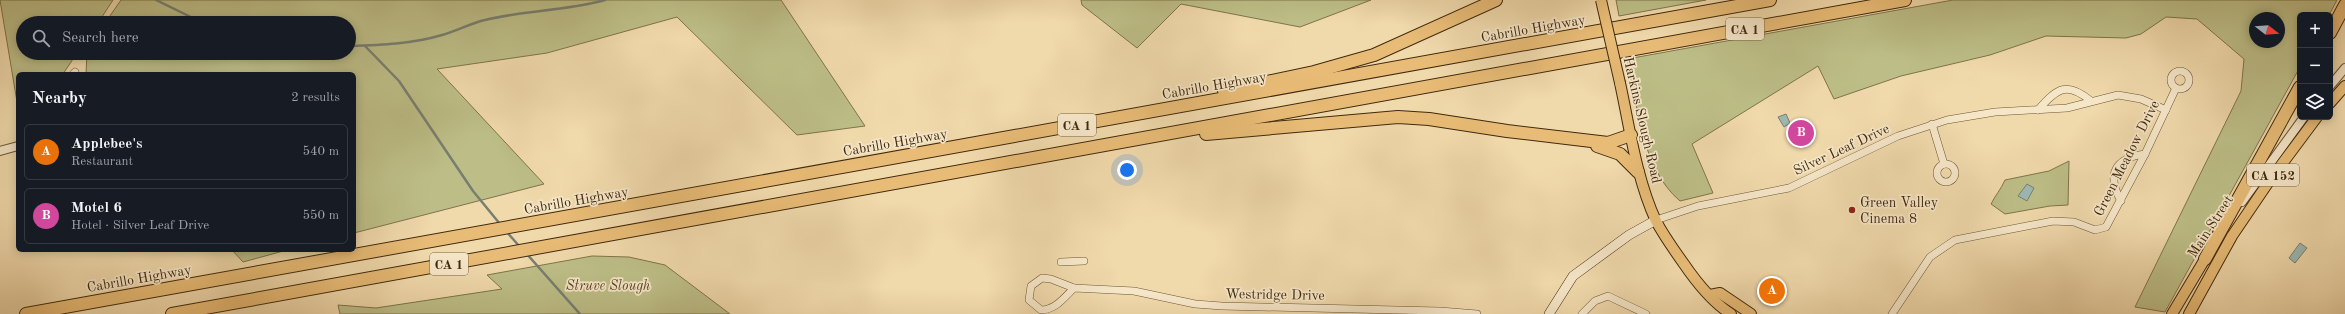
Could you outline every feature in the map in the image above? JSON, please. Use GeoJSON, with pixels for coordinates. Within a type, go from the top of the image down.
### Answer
{"type":"FeatureCollection","features":[{"type":"Feature","properties":{"kind":"highway"},"geometry":{"type":"LineString","coordinates":[[1176,107],[1226,90],[1314,72],[1374,55],[1496,0]]}},
{"type":"Feature","properties":{"kind":"highway","name":"Cabrillo Highway"},"geometry":{"type":"LineString","coordinates":[[26,314],[1770,0]]}},
{"type":"Feature","properties":{"kind":"highway","name":"CA 1"},"geometry":{"type":"LineString","coordinates":[[172,314],[1906,0]]}},
{"type":"Feature","properties":{"kind":"highway"},"geometry":{"type":"LineString","coordinates":[[2333,27],[2345,5]]}},
{"type":"Feature","properties":{"kind":"highway"},"geometry":{"type":"LineString","coordinates":[[2204,259],[2297,92]]}},
{"type":"Feature","properties":{"kind":"highway"},"geometry":{"type":"LineString","coordinates":[[1146,137],[1398,117],[1429,118],[1605,148],[1620,154],[1638,172]]}},
{"type":"Feature","properties":{"kind":"highway"},"geometry":{"type":"LineString","coordinates":[[1507,131],[1608,143],[1631,135]]}},
{"type":"Feature","properties":{"kind":"main road","name":"Harkins Slough Road"},"geometry":{"type":"LineString","coordinates":[[1601,0],[1638,172],[1656,220],[1689,271],[1715,303],[1731,314]]}},
{"type":"Feature","properties":{"kind":"main road"},"geometry":{"type":"LineString","coordinates":[[2333,100],[2345,86]]}},
{"type":"Feature","properties":{"kind":"main road","name":"Main Street"},"geometry":{"type":"LineString","coordinates":[[2189,314],[2232,236],[2270,180],[2316,120]]}},
{"type":"Feature","properties":{"kind":"main road"},"geometry":{"type":"LineString","coordinates":[[1549,314],[1573,276],[1629,235],[1656,220]]}},
{"type":"Feature","properties":{"kind":"main road","name":"Main Street"},"geometry":{"type":"LineString","coordinates":[[2172,314],[2204,259]]}},
{"type":"Feature","properties":{"kind":"main road"},"geometry":{"type":"LineString","coordinates":[[1710,295],[1720,293],[1751,314]]}},
{"type":"Feature","properties":{"kind":"street"},"geometry":{"type":"LineString","coordinates":[[2332,84],[2345,68]]}},
{"type":"Feature","properties":{"kind":"street","name":"Green Meadow Drive"},"geometry":{"type":"LineString","coordinates":[[1892,314],[1930,257],[1956,240],[2053,221],[2074,222],[2101,232],[2108,224],[2121,201],[2176,88]]}},
{"type":"Feature","properties":{"kind":"street"},"geometry":{"type":"LineString","coordinates":[[2038,110],[2054,93],[2062,89],[2075,90],[2091,101]]}},
{"type":"Feature","properties":{"kind":"street"},"geometry":{"type":"LineString","coordinates":[[2333,102],[2345,93]]}},
{"type":"Feature","properties":{"kind":"street","name":"Silver Leaf Drive"},"geometry":{"type":"LineString","coordinates":[[1656,220],[1698,206],[1789,188],[1898,136],[1932,124],[1985,113],[2067,108],[2111,96],[2126,95],[2141,99],[2166,110]]}},
{"type":"Feature","properties":{"kind":"street","name":"Main Street"},"geometry":{"type":"LineString","coordinates":[[2204,259],[2261,174],[2302,120]]}},
{"type":"Feature","properties":{"kind":"street"},"geometry":{"type":"LineString","coordinates":[[1932,124],[1944,164]]}},
{"type":"Feature","properties":{"kind":"street"},"geometry":{"type":"LineString","coordinates":[[0,151],[16,147]]}},
{"type":"Feature","properties":{"kind":"street"},"geometry":{"type":"LineString","coordinates":[[2121,201],[2113,185],[2116,169],[2128,157],[2145,154]]}},
{"type":"Feature","properties":{"kind":"street"},"geometry":{"type":"LineString","coordinates":[[1060,262],[1084,261]]}},
{"type":"Feature","properties":{"kind":"street","name":"Westridge Drive"},"geometry":{"type":"LineString","coordinates":[[1074,288],[1054,307],[1047,310],[1041,310],[1034,306],[1029,300],[1030,286],[1042,278],[1051,279],[1074,288],[1134,291],[1195,304],[1222,306],[1440,311],[1477,314]]}},
{"type":"Feature","properties":{"kind":"street"},"geometry":{"type":"LineString","coordinates":[[1582,314],[1595,301],[1606,296],[1618,300],[1646,314]]}},
{"type":"Feature","properties":{"kind":"green space"},"geometry":{"type":"Polygon","coordinates":[[[0,0],[113,0],[103,16],[16,16],[16,60],[72,60],[64,72],[16,72],[16,96],[0,0]]]}},
{"type":"Feature","properties":{"kind":"green space"},"geometry":{"type":"Polygon","coordinates":[[[121,0],[781,0],[865,126],[797,135],[677,17],[547,53],[437,69],[544,184],[356,232],[356,72],[86,72],[87,60],[356,60],[356,16],[110,16],[121,0]]]}},
{"type":"Feature","properties":{"kind":"green space"},"geometry":{"type":"Polygon","coordinates":[[[1081,0],[1371,0],[1300,27],[1181,4],[1137,48],[1082,5],[1081,0]]]}},
{"type":"Feature","properties":{"kind":"green space"},"geometry":{"type":"Polygon","coordinates":[[[1616,0],[1706,0],[1619,16],[1616,0]]]}},
{"type":"Feature","properties":{"kind":"green space"},"geometry":{"type":"Polygon","coordinates":[[[1953,0],[2337,0],[2331,12],[2297,12],[2297,72],[2165,312],[2135,307],[2241,91],[2244,59],[2197,19],[2166,17],[2141,34],[2126,38],[2046,36],[1990,55],[1901,76],[1834,99],[1818,66],[1692,144],[1713,193],[1680,201],[1667,187],[1657,172],[1649,154],[1638,116],[1627,59],[1953,0]]]}},
{"type":"Feature","properties":{"kind":"green space"},"geometry":{"type":"Polygon","coordinates":[[[2069,161],[2068,205],[2050,206],[2005,214],[1991,204],[2005,180],[2049,171],[2069,161]]]}},
{"type":"Feature","properties":{"kind":"green space"},"geometry":{"type":"Polygon","coordinates":[[[234,252],[280,252],[243,262],[234,252]]]}},
{"type":"Feature","properties":{"kind":"green space","name":"Struve Slough"},"geometry":{"type":"Polygon","coordinates":[[[592,256],[629,257],[665,265],[730,314],[340,314],[338,305],[376,308],[502,289],[487,275],[592,256]]]}},
{"type":"Feature","properties":{"kind":"water"},"geometry":{"type":"Polygon","coordinates":[[[1786,114],[1790,123],[1784,127],[1778,117],[1786,114]]]}},
{"type":"Feature","properties":{"kind":"water"},"geometry":{"type":"Polygon","coordinates":[[[2027,184],[2034,188],[2027,201],[2018,196],[2027,184]]]}},
{"type":"Feature","properties":{"kind":"water"},"geometry":{"type":"Polygon","coordinates":[[[2300,243],[2307,248],[2295,263],[2289,258],[2300,243]]]}},
{"type":"Feature","properties":{"kind":"waterway"},"geometry":{"type":"LineString","coordinates":[[156,0],[189,16]]}},
{"type":"Feature","properties":{"kind":"waterway"},"geometry":{"type":"LineString","coordinates":[[356,46],[408,42],[431,38],[480,21],[515,14],[590,4],[605,0]]}},
{"type":"Feature","properties":{"kind":"waterway","name":"Struve Slough"},"geometry":{"type":"LineString","coordinates":[[365,46],[399,81],[473,191],[500,224]]}},
{"type":"Feature","properties":{"kind":"waterway","name":"Struve Slough"},"geometry":{"type":"LineString","coordinates":[[506,231],[520,247]]}},
{"type":"Feature","properties":{"kind":"waterway","name":"Struve Slough"},"geometry":{"type":"LineString","coordinates":[[526,253],[580,314]]}},
{"type":"Feature","properties":{"kind":"place","name":"Motel 6"},"geometry":{"type":"Point","coordinates":[1801,133]}},
{"type":"Feature","properties":{"kind":"place","name":"Green Valley Cinema 8"},"geometry":{"type":"Point","coordinates":[1852,210]}},
{"type":"Feature","properties":{"kind":"place","name":"Applebee's"},"geometry":{"type":"Point","coordinates":[1772,291]}}]}
